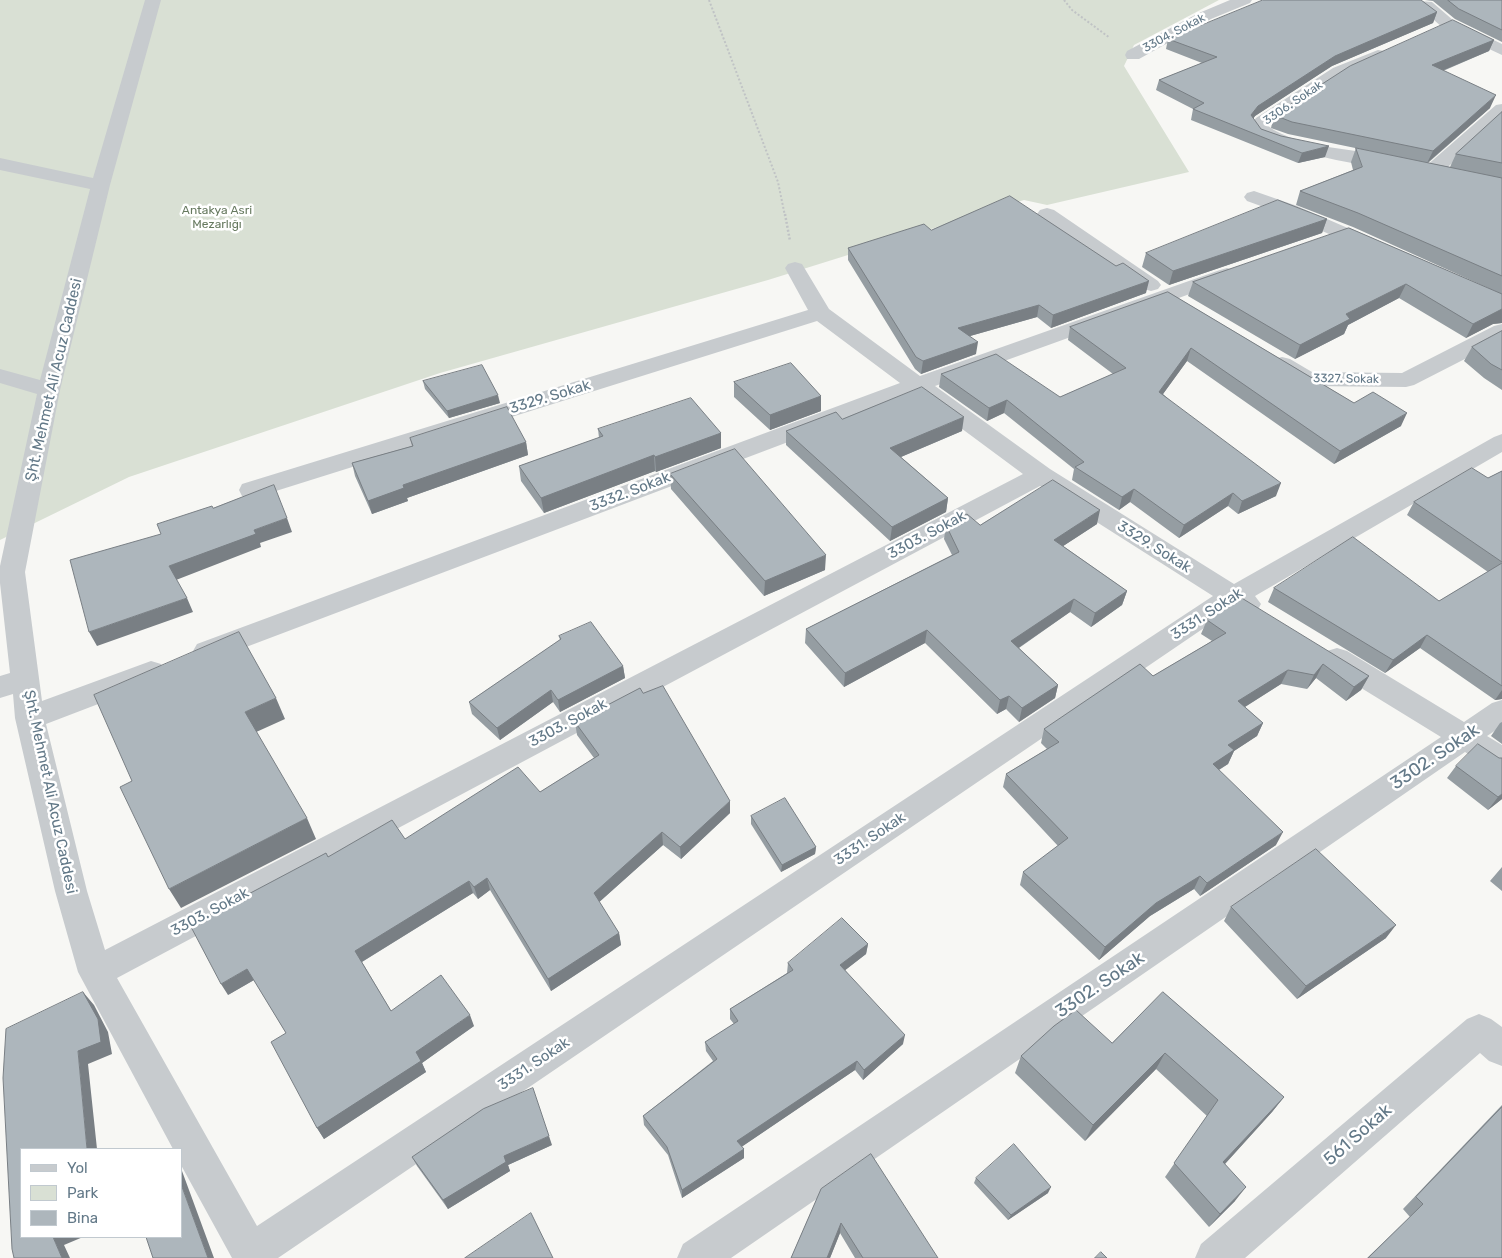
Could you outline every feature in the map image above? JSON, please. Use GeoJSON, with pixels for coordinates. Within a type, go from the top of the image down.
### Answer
{"type":"FeatureCollection","features":[{"type":"Feature","properties":{"kind":"street","name":"Şht. Mehmet Ali Acuz Caddesi"},"geometry":{"type":"LineString","coordinates":[[153,0],[100,186],[6,573],[13,683],[30,718],[71,891],[95,972],[252,1256]]}},
{"type":"Feature","properties":{"kind":"street","name":"3304. Sokak"},"geometry":{"type":"LineString","coordinates":[[1133,55],[1205,16],[1244,0]]}},
{"type":"Feature","properties":{"kind":"street"},"geometry":{"type":"LineString","coordinates":[[1425,2],[1448,24],[1502,50]]}},
{"type":"Feature","properties":{"kind":"street"},"geometry":{"type":"LineString","coordinates":[[1430,32],[1448,24]]}},
{"type":"Feature","properties":{"kind":"street","name":"3306. Sokak"},"geometry":{"type":"LineString","coordinates":[[1393,48],[1339,72],[1262,122],[1258,127],[1264,134],[1284,141],[1452,175]]}},
{"type":"Feature","properties":{"kind":"street"},"geometry":{"type":"LineString","coordinates":[[1432,171],[1502,109]]}},
{"type":"Feature","properties":{"kind":"street"},"geometry":{"type":"LineString","coordinates":[[0,164],[100,186]]}},
{"type":"Feature","properties":{"kind":"street"},"geometry":{"type":"LineString","coordinates":[[1254,197],[1345,233],[1389,253]]}},
{"type":"Feature","properties":{"kind":"street"},"geometry":{"type":"LineString","coordinates":[[1047,214],[1191,310]]}},
{"type":"Feature","properties":{"kind":"street"},"geometry":{"type":"LineString","coordinates":[[1317,243],[1345,233]]}},
{"type":"Feature","properties":{"kind":"street","name":"3332. Sokak"},"geometry":{"type":"LineString","coordinates":[[30,718],[919,384],[1251,266]]}},
{"type":"Feature","properties":{"kind":"street","name":"3329. Sokak"},"geometry":{"type":"LineString","coordinates":[[795,268],[820,313],[1041,475],[1168,557],[1268,617]]}},
{"type":"Feature","properties":{"kind":"street","name":"3329. Sokak"},"geometry":{"type":"LineString","coordinates":[[252,490],[820,313]]}},
{"type":"Feature","properties":{"kind":"street","name":"3327. Sokak"},"geometry":{"type":"LineString","coordinates":[[1266,354],[1308,379],[1406,380],[1502,331]]}},
{"type":"Feature","properties":{"kind":"street"},"geometry":{"type":"LineString","coordinates":[[0,376],[49,390]]}},
{"type":"Feature","properties":{"kind":"street","name":"3331. Sokak"},"geometry":{"type":"LineString","coordinates":[[252,1256],[1234,596],[1502,442]]}},
{"type":"Feature","properties":{"kind":"street","name":"3303. Sokak"},"geometry":{"type":"LineString","coordinates":[[95,972],[1041,475]]}},
{"type":"Feature","properties":{"kind":"street"},"geometry":{"type":"LineString","coordinates":[[1319,648],[1463,738],[1502,760]]}},
{"type":"Feature","properties":{"kind":"street","name":"3302. Sokak"},"geometry":{"type":"LineString","coordinates":[[697,1258],[1502,711]]}},
{"type":"Feature","properties":{"kind":"street","name":"561 Sokak"},"geometry":{"type":"LineString","coordinates":[[1215,1258],[1479,1031],[1502,1049]]}},
{"type":"Feature","properties":{"kind":"path"},"geometry":{"type":"LineString","coordinates":[[709,0],[778,182],[795,268]]}},
{"type":"Feature","properties":{"kind":"path"},"geometry":{"type":"LineString","coordinates":[[1064,0],[1072,10],[1133,55]]}},
{"type":"Feature","properties":{"kind":"green space","name":"Antakya Asri Mezarlığı"},"geometry":{"type":"Polygon","coordinates":[[[0,0],[1219,0],[1134,45],[1124,66],[1189,172],[1047,205],[1024,200],[768,280],[440,373],[129,477],[0,540],[0,0]]]}},
{"type":"Feature","properties":{"kind":"building"},"geometry":{"type":"Polygon","coordinates":[[[1263,0],[1421,0],[1437,12],[1335,56],[1258,106],[1251,115],[1261,129],[1281,136],[1329,146],[1302,153],[1193,109],[1204,103],[1159,80],[1217,57],[1168,39],[1263,0]]]}},
{"type":"Feature","properties":{"kind":"building"},"geometry":{"type":"Polygon","coordinates":[[[1448,0],[1502,0],[1502,30],[1459,9],[1448,0]]]}},
{"type":"Feature","properties":{"kind":"building"},"geometry":{"type":"Polygon","coordinates":[[[1453,20],[1494,40],[1432,65],[1496,95],[1433,151],[1292,122],[1274,115],[1350,66],[1453,20]]]}},
{"type":"Feature","properties":{"kind":"building"},"geometry":{"type":"Polygon","coordinates":[[[1502,112],[1502,163],[1456,154],[1502,112]]]}},
{"type":"Feature","properties":{"kind":"building"},"geometry":{"type":"Polygon","coordinates":[[[1356,148],[1502,178],[1502,276],[1358,213],[1300,191],[1362,167],[1356,148]]]}},
{"type":"Feature","properties":{"kind":"building"},"geometry":{"type":"Polygon","coordinates":[[[1010,196],[1116,266],[1123,263],[1149,281],[1053,315],[1039,305],[958,328],[978,342],[923,361],[916,357],[848,248],[924,224],[931,230],[1010,196]]]}},
{"type":"Feature","properties":{"kind":"building"},"geometry":{"type":"Polygon","coordinates":[[[1278,200],[1327,219],[1173,271],[1146,253],[1278,200]]]}},
{"type":"Feature","properties":{"kind":"building"},"geometry":{"type":"Polygon","coordinates":[[[1349,228],[1502,294],[1502,309],[1473,324],[1406,284],[1346,314],[1350,319],[1300,345],[1193,282],[1349,228]]]}},
{"type":"Feature","properties":{"kind":"building"},"geometry":{"type":"Polygon","coordinates":[[[1168,292],[1354,403],[1373,392],[1407,413],[1340,451],[1191,348],[1159,392],[1281,483],[1242,501],[1233,493],[1184,525],[1134,489],[1122,497],[1075,467],[1084,462],[1007,400],[989,408],[941,374],[996,354],[1060,397],[1126,368],[1070,327],[1168,292]]]}},
{"type":"Feature","properties":{"kind":"building"},"geometry":{"type":"Polygon","coordinates":[[[1502,331],[1502,370],[1491,364],[1472,347],[1502,331]]]}},
{"type":"Feature","properties":{"kind":"building"},"geometry":{"type":"Polygon","coordinates":[[[791,363],[821,396],[770,415],[734,382],[791,363]]]}},
{"type":"Feature","properties":{"kind":"building"},"geometry":{"type":"Polygon","coordinates":[[[482,365],[498,395],[447,411],[423,381],[482,365]]]}},
{"type":"Feature","properties":{"kind":"building"},"geometry":{"type":"Polygon","coordinates":[[[922,387],[964,417],[890,448],[948,498],[892,527],[786,431],[836,412],[842,419],[922,387]]]}},
{"type":"Feature","properties":{"kind":"building"},"geometry":{"type":"Polygon","coordinates":[[[691,398],[721,433],[655,457],[654,455],[541,498],[519,466],[603,436],[598,429],[691,398]]]}},
{"type":"Feature","properties":{"kind":"building"},"geometry":{"type":"Polygon","coordinates":[[[507,407],[526,442],[403,485],[404,488],[368,501],[352,463],[413,446],[410,438],[507,407]]]}},
{"type":"Feature","properties":{"kind":"building"},"geometry":{"type":"Polygon","coordinates":[[[735,449],[826,555],[765,581],[670,474],[735,449]]]}},
{"type":"Feature","properties":{"kind":"building"},"geometry":{"type":"Polygon","coordinates":[[[1472,468],[1488,478],[1502,471],[1502,562],[1414,502],[1472,468]]]}},
{"type":"Feature","properties":{"kind":"building"},"geometry":{"type":"Polygon","coordinates":[[[1053,480],[1100,510],[1054,540],[1127,591],[1095,613],[1074,599],[1011,641],[1058,685],[1022,708],[1009,696],[1000,700],[927,630],[845,673],[806,629],[959,552],[946,525],[967,514],[980,525],[1053,480]]]}},
{"type":"Feature","properties":{"kind":"building"},"geometry":{"type":"Polygon","coordinates":[[[274,485],[287,518],[254,530],[256,534],[169,566],[187,598],[89,632],[70,560],[161,534],[157,524],[212,506],[213,508],[274,485]]]}},
{"type":"Feature","properties":{"kind":"building"},"geometry":{"type":"Polygon","coordinates":[[[1353,537],[1439,601],[1502,563],[1502,686],[1427,635],[1393,660],[1274,588],[1353,537]]]}},
{"type":"Feature","properties":{"kind":"building"},"geometry":{"type":"Polygon","coordinates":[[[1240,597],[1369,676],[1354,687],[1323,664],[1314,675],[1288,670],[1238,701],[1263,723],[1228,745],[1234,750],[1213,764],[1283,832],[1207,883],[1200,876],[1156,903],[1105,947],[1023,872],[1068,838],[1006,774],[1059,742],[1044,729],[1140,664],[1153,676],[1226,633],[1207,620],[1240,597]]]}},
{"type":"Feature","properties":{"kind":"building"},"geometry":{"type":"Polygon","coordinates":[[[591,622],[623,666],[558,700],[551,690],[497,728],[469,702],[561,639],[559,636],[591,622]]]}},
{"type":"Feature","properties":{"kind":"building"},"geometry":{"type":"Polygon","coordinates":[[[239,632],[276,698],[245,712],[307,818],[169,889],[120,787],[132,781],[94,695],[239,632]]]}},
{"type":"Feature","properties":{"kind":"building"},"geometry":{"type":"Polygon","coordinates":[[[663,686],[730,801],[680,847],[662,832],[594,893],[619,933],[548,979],[487,878],[474,887],[469,881],[355,951],[391,1011],[441,975],[470,1015],[416,1052],[421,1061],[317,1128],[271,1042],[286,1033],[247,969],[221,984],[190,925],[326,853],[328,857],[392,820],[405,839],[518,767],[540,792],[599,755],[575,722],[640,688],[643,693],[663,686]]]}},
{"type":"Feature","properties":{"kind":"building"},"geometry":{"type":"Polygon","coordinates":[[[1478,744],[1499,758],[1502,758],[1502,794],[1498,797],[1456,766],[1478,744]]]}},
{"type":"Feature","properties":{"kind":"building"},"geometry":{"type":"Polygon","coordinates":[[[785,798],[816,847],[782,865],[751,816],[785,798]]]}},
{"type":"Feature","properties":{"kind":"building"},"geometry":{"type":"Polygon","coordinates":[[[1316,849],[1396,925],[1306,986],[1231,907],[1316,849]]]}},
{"type":"Feature","properties":{"kind":"building"},"geometry":{"type":"Polygon","coordinates":[[[842,918],[868,944],[840,965],[905,1035],[864,1070],[857,1061],[737,1141],[744,1149],[682,1190],[667,1147],[643,1116],[717,1059],[705,1042],[738,1021],[730,1009],[793,970],[788,963],[842,918]]]}},
{"type":"Feature","properties":{"kind":"building"},"geometry":{"type":"Polygon","coordinates":[[[83,992],[98,1019],[101,1042],[78,1051],[87,1148],[20,1148],[20,1238],[53,1238],[62,1258],[14,1258],[3,1078],[6,1029],[83,992]]]}},
{"type":"Feature","properties":{"kind":"building"},"geometry":{"type":"Polygon","coordinates":[[[1163,992],[1284,1097],[1223,1162],[1246,1187],[1220,1214],[1174,1163],[1218,1100],[1165,1053],[1093,1125],[1021,1056],[1054,1026],[1076,1010],[1112,1043],[1163,992]]]}},
{"type":"Feature","properties":{"kind":"building"},"geometry":{"type":"Polygon","coordinates":[[[533,1088],[549,1136],[504,1156],[506,1162],[443,1200],[412,1157],[483,1109],[533,1088]]]}},
{"type":"Feature","properties":{"kind":"building"},"geometry":{"type":"Polygon","coordinates":[[[1502,1107],[1502,1258],[1368,1258],[1423,1204],[1416,1197],[1502,1107]]]}},
{"type":"Feature","properties":{"kind":"building"},"geometry":{"type":"Polygon","coordinates":[[[1014,1144],[1051,1187],[1011,1215],[976,1178],[1014,1144]]]}},
{"type":"Feature","properties":{"kind":"building"},"geometry":{"type":"Polygon","coordinates":[[[871,1154],[938,1258],[863,1258],[841,1223],[827,1258],[791,1258],[821,1189],[871,1154]]]}},
{"type":"Feature","properties":{"kind":"building"},"geometry":{"type":"Polygon","coordinates":[[[182,1187],[208,1258],[153,1258],[146,1238],[182,1238],[182,1187]]]}},
{"type":"Feature","properties":{"kind":"building"},"geometry":{"type":"Polygon","coordinates":[[[531,1213],[553,1258],[465,1258],[531,1213]]]}},
{"type":"Feature","properties":{"kind":"building"},"geometry":{"type":"Polygon","coordinates":[[[1101,1252],[1107,1258],[1095,1258],[1101,1252]]]}}]}
